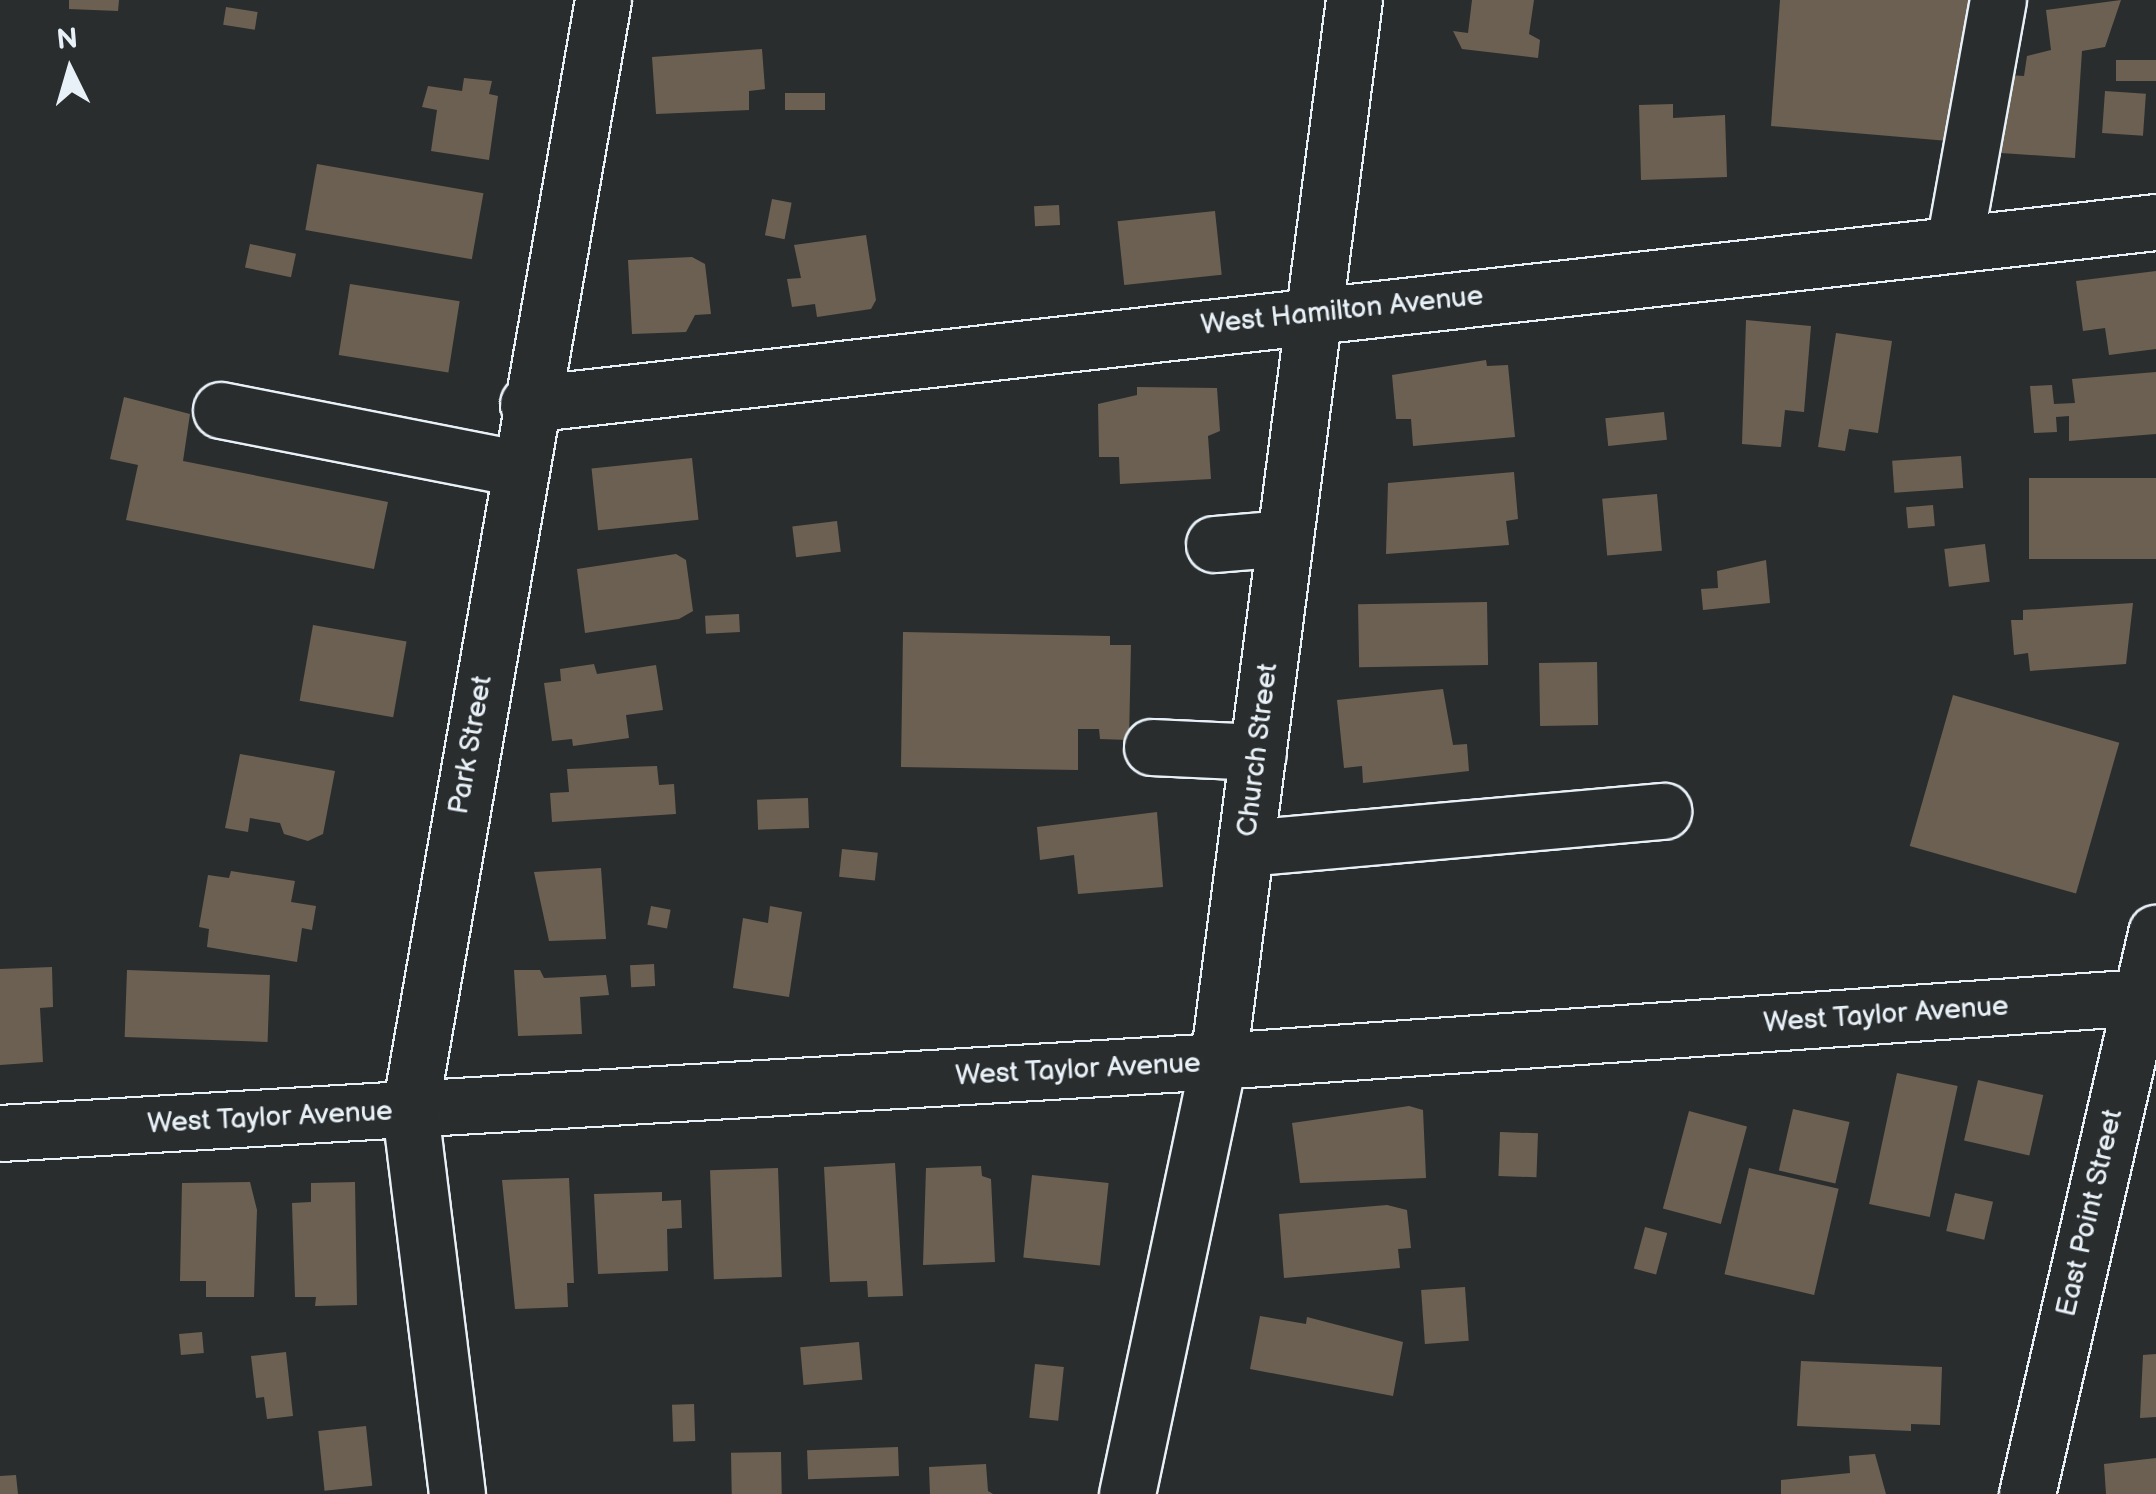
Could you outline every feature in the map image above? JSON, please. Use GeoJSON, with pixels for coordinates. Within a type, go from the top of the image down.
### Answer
{"type":"FeatureCollection","features":[{"type":"Feature","properties":{"kind":"street","name":"Park Street"},"geometry":{"type":"LineString","coordinates":[[457,1494],[410,1110],[528,404],[603,0]]}},
{"type":"Feature","properties":{"kind":"street","name":"Church Street"},"geometry":{"type":"LineString","coordinates":[[1127,1494],[1218,1062],[1354,0]]}},
{"type":"Feature","properties":{"kind":"street"},"geometry":{"type":"LineString","coordinates":[[1954,244],[1998,0]]}},
{"type":"Feature","properties":{"kind":"street","name":"West Hamilton Avenue"},"geometry":{"type":"LineString","coordinates":[[528,404],[2156,222]]}},
{"type":"Feature","properties":{"kind":"street"},"geometry":{"type":"LineString","coordinates":[[221,410],[518,468]]}},
{"type":"Feature","properties":{"kind":"street"},"geometry":{"type":"LineString","coordinates":[[1214,544],[1285,538]]}},
{"type":"Feature","properties":{"kind":"street"},"geometry":{"type":"LineString","coordinates":[[1152,747],[1258,752]]}},
{"type":"Feature","properties":{"kind":"street"},"geometry":{"type":"LineString","coordinates":[[1246,848],[1664,810]]}},
{"type":"Feature","properties":{"kind":"street","name":"East Point Street"},"geometry":{"type":"LineString","coordinates":[[2027,1494],[2147,997],[2156,933]]}},
{"type":"Feature","properties":{"kind":"street","name":"West Taylor Avenue"},"geometry":{"type":"LineString","coordinates":[[0,1134],[1218,1062],[2147,997]]}},
{"type":"Feature","properties":{"kind":"building"},"geometry":{"type":"Polygon","coordinates":[[[69,0],[119,0],[118,11],[69,9],[69,0]]]}},
{"type":"Feature","properties":{"kind":"building"},"geometry":{"type":"Polygon","coordinates":[[[1472,0],[1534,0],[1529,34],[1540,40],[1538,58],[1462,49],[1453,31],[1468,33],[1472,0]]]}},
{"type":"Feature","properties":{"kind":"building"},"geometry":{"type":"Polygon","coordinates":[[[1780,0],[1985,0],[1960,142],[1771,126],[1780,0]]]}},
{"type":"Feature","properties":{"kind":"building"},"geometry":{"type":"Polygon","coordinates":[[[2121,0],[2105,47],[2082,51],[2075,158],[2001,153],[2008,75],[2024,76],[2027,56],[2051,50],[2046,10],[2121,0]]]}},
{"type":"Feature","properties":{"kind":"building"},"geometry":{"type":"Polygon","coordinates":[[[226,7],[258,12],[255,30],[223,25],[226,7]]]}},
{"type":"Feature","properties":{"kind":"building"},"geometry":{"type":"Polygon","coordinates":[[[762,49],[765,89],[749,91],[749,110],[656,114],[652,57],[762,49]]]}},
{"type":"Feature","properties":{"kind":"building"},"geometry":{"type":"Polygon","coordinates":[[[2116,60],[2156,60],[2156,81],[2116,81],[2116,60]]]}},
{"type":"Feature","properties":{"kind":"building"},"geometry":{"type":"Polygon","coordinates":[[[464,78],[492,81],[489,94],[498,96],[489,160],[431,151],[437,110],[422,107],[428,86],[462,91],[464,78]]]}},
{"type":"Feature","properties":{"kind":"building"},"geometry":{"type":"Polygon","coordinates":[[[2105,91],[2146,94],[2143,136],[2102,133],[2105,91]]]}},
{"type":"Feature","properties":{"kind":"building"},"geometry":{"type":"Polygon","coordinates":[[[785,93],[825,93],[825,110],[785,110],[785,93]]]}},
{"type":"Feature","properties":{"kind":"building"},"geometry":{"type":"Polygon","coordinates":[[[1673,104],[1673,118],[1725,115],[1727,177],[1641,180],[1639,105],[1673,104]]]}},
{"type":"Feature","properties":{"kind":"building"},"geometry":{"type":"Polygon","coordinates":[[[317,164],[483,193],[472,259],[305,230],[317,164]]]}},
{"type":"Feature","properties":{"kind":"building"},"geometry":{"type":"Polygon","coordinates":[[[772,199],[792,203],[785,239],[765,235],[772,199]]]}},
{"type":"Feature","properties":{"kind":"building"},"geometry":{"type":"Polygon","coordinates":[[[1059,205],[1060,225],[1035,226],[1034,206],[1059,205]]]}},
{"type":"Feature","properties":{"kind":"building"},"geometry":{"type":"Polygon","coordinates":[[[1215,211],[1222,275],[1124,285],[1118,221],[1215,211]]]}},
{"type":"Feature","properties":{"kind":"building"},"geometry":{"type":"Polygon","coordinates":[[[866,235],[876,300],[871,309],[817,317],[815,304],[792,307],[787,279],[801,278],[794,245],[866,235]]]}},
{"type":"Feature","properties":{"kind":"building"},"geometry":{"type":"Polygon","coordinates":[[[250,244],[296,254],[291,277],[245,267],[250,244]]]}},
{"type":"Feature","properties":{"kind":"building"},"geometry":{"type":"Polygon","coordinates":[[[692,257],[705,264],[711,314],[695,315],[686,332],[632,334],[628,260],[692,257]]]}},
{"type":"Feature","properties":{"kind":"building"},"geometry":{"type":"Polygon","coordinates":[[[2156,271],[2156,349],[2109,355],[2105,328],[2083,331],[2076,281],[2156,271]]]}},
{"type":"Feature","properties":{"kind":"building"},"geometry":{"type":"Polygon","coordinates":[[[350,284],[460,301],[448,372],[339,355],[350,284]]]}},
{"type":"Feature","properties":{"kind":"building"},"geometry":{"type":"Polygon","coordinates":[[[1746,320],[1811,326],[1804,412],[1785,410],[1781,447],[1742,444],[1746,320]]]}},
{"type":"Feature","properties":{"kind":"building"},"geometry":{"type":"Polygon","coordinates":[[[1836,333],[1892,341],[1878,433],[1849,429],[1845,451],[1818,447],[1836,333]]]}},
{"type":"Feature","properties":{"kind":"building"},"geometry":{"type":"Polygon","coordinates":[[[1486,360],[1487,366],[1508,365],[1515,437],[1413,446],[1411,419],[1396,419],[1392,375],[1486,360]]]}},
{"type":"Feature","properties":{"kind":"building"},"geometry":{"type":"Polygon","coordinates":[[[2156,372],[2156,434],[2069,441],[2069,416],[2056,417],[2057,432],[2034,433],[2030,386],[2052,385],[2054,404],[2075,403],[2072,379],[2156,372]]]}},
{"type":"Feature","properties":{"kind":"building"},"geometry":{"type":"Polygon","coordinates":[[[1137,387],[1217,388],[1220,431],[1208,436],[1211,479],[1120,484],[1119,457],[1099,457],[1098,404],[1137,395],[1137,387]]]}},
{"type":"Feature","properties":{"kind":"building"},"geometry":{"type":"Polygon","coordinates":[[[124,397],[190,414],[183,461],[388,502],[374,569],[126,520],[138,465],[110,459],[124,397]]]}},
{"type":"Feature","properties":{"kind":"building"},"geometry":{"type":"Polygon","coordinates":[[[1664,412],[1667,440],[1608,446],[1605,418],[1664,412]]]}},
{"type":"Feature","properties":{"kind":"building"},"geometry":{"type":"Polygon","coordinates":[[[1961,456],[1963,488],[1894,493],[1892,461],[1961,456]]]}},
{"type":"Feature","properties":{"kind":"building"},"geometry":{"type":"Polygon","coordinates":[[[692,458],[698,520],[598,530],[592,469],[692,458]]]}},
{"type":"Feature","properties":{"kind":"building"},"geometry":{"type":"Polygon","coordinates":[[[1514,472],[1518,519],[1506,521],[1509,545],[1386,554],[1388,483],[1514,472]]]}},
{"type":"Feature","properties":{"kind":"building"},"geometry":{"type":"Polygon","coordinates":[[[2029,478],[2156,478],[2156,559],[2029,559],[2029,478]]]}},
{"type":"Feature","properties":{"kind":"building"},"geometry":{"type":"Polygon","coordinates":[[[1657,494],[1662,551],[1607,556],[1602,499],[1657,494]]]}},
{"type":"Feature","properties":{"kind":"building"},"geometry":{"type":"Polygon","coordinates":[[[1933,505],[1935,526],[1908,528],[1906,507],[1933,505]]]}},
{"type":"Feature","properties":{"kind":"building"},"geometry":{"type":"Polygon","coordinates":[[[837,521],[841,552],[796,557],[792,526],[837,521]]]}},
{"type":"Feature","properties":{"kind":"building"},"geometry":{"type":"Polygon","coordinates":[[[1985,544],[1990,582],[1949,587],[1944,549],[1985,544]]]}},
{"type":"Feature","properties":{"kind":"building"},"geometry":{"type":"Polygon","coordinates":[[[676,554],[686,560],[693,611],[679,619],[585,633],[577,569],[676,554]]]}},
{"type":"Feature","properties":{"kind":"building"},"geometry":{"type":"Polygon","coordinates":[[[1766,560],[1770,603],[1703,610],[1701,589],[1718,588],[1717,571],[1766,560]]]}},
{"type":"Feature","properties":{"kind":"building"},"geometry":{"type":"Polygon","coordinates":[[[1487,602],[1488,665],[1359,667],[1358,604],[1487,602]]]}},
{"type":"Feature","properties":{"kind":"building"},"geometry":{"type":"Polygon","coordinates":[[[2133,603],[2126,664],[2030,671],[2028,653],[2014,655],[2011,620],[2023,620],[2023,610],[2133,603]]]}},
{"type":"Feature","properties":{"kind":"building"},"geometry":{"type":"Polygon","coordinates":[[[739,614],[740,632],[706,634],[705,616],[739,614]]]}},
{"type":"Feature","properties":{"kind":"building"},"geometry":{"type":"Polygon","coordinates":[[[313,625],[407,641],[393,717],[300,701],[313,625]]]}},
{"type":"Feature","properties":{"kind":"building"},"geometry":{"type":"Polygon","coordinates":[[[903,632],[1110,636],[1110,645],[1131,645],[1129,740],[1100,739],[1099,729],[1078,729],[1078,770],[901,767],[903,632]]]}},
{"type":"Feature","properties":{"kind":"building"},"geometry":{"type":"Polygon","coordinates":[[[1597,662],[1598,725],[1540,726],[1539,663],[1597,662]]]}},
{"type":"Feature","properties":{"kind":"building"},"geometry":{"type":"Polygon","coordinates":[[[594,664],[597,674],[656,665],[663,710],[626,715],[629,738],[573,746],[572,739],[552,741],[544,683],[561,681],[560,669],[594,664]]]}},
{"type":"Feature","properties":{"kind":"building"},"geometry":{"type":"Polygon","coordinates":[[[1443,689],[1453,745],[1467,744],[1469,771],[1363,783],[1362,766],[1344,768],[1337,700],[1443,689]]]}},
{"type":"Feature","properties":{"kind":"building"},"geometry":{"type":"Polygon","coordinates":[[[1953,695],[2119,743],[2076,894],[1910,846],[1953,695]]]}},
{"type":"Feature","properties":{"kind":"building"},"geometry":{"type":"Polygon","coordinates":[[[240,754],[335,771],[323,834],[308,841],[284,834],[280,823],[250,818],[248,832],[225,828],[240,754]]]}},
{"type":"Feature","properties":{"kind":"building"},"geometry":{"type":"Polygon","coordinates":[[[657,766],[659,785],[674,784],[676,814],[552,822],[550,793],[569,792],[567,769],[657,766]]]}},
{"type":"Feature","properties":{"kind":"building"},"geometry":{"type":"Polygon","coordinates":[[[808,798],[809,828],[758,830],[757,800],[808,798]]]}},
{"type":"Feature","properties":{"kind":"building"},"geometry":{"type":"Polygon","coordinates":[[[1157,812],[1163,887],[1078,894],[1074,855],[1040,860],[1037,827],[1157,812]]]}},
{"type":"Feature","properties":{"kind":"building"},"geometry":{"type":"Polygon","coordinates":[[[842,849],[878,853],[875,881],[839,877],[842,849]]]}},
{"type":"Feature","properties":{"kind":"building"},"geometry":{"type":"Polygon","coordinates":[[[601,868],[606,939],[549,941],[534,872],[601,868]]]}},
{"type":"Feature","properties":{"kind":"building"},"geometry":{"type":"Polygon","coordinates":[[[231,871],[295,881],[291,902],[316,906],[312,930],[302,928],[297,962],[207,947],[209,929],[199,927],[208,875],[229,878],[231,871]]]}},
{"type":"Feature","properties":{"kind":"building"},"geometry":{"type":"Polygon","coordinates":[[[651,906],[671,910],[667,928],[647,925],[651,906]]]}},
{"type":"Feature","properties":{"kind":"building"},"geometry":{"type":"Polygon","coordinates":[[[770,906],[802,912],[789,997],[733,988],[743,918],[768,923],[770,906]]]}},
{"type":"Feature","properties":{"kind":"building"},"geometry":{"type":"Polygon","coordinates":[[[654,964],[655,986],[631,987],[630,965],[654,964]]]}},
{"type":"Feature","properties":{"kind":"building"},"geometry":{"type":"Polygon","coordinates":[[[52,967],[53,1007],[40,1008],[43,1062],[0,1065],[0,969],[52,967]]]}},
{"type":"Feature","properties":{"kind":"building"},"geometry":{"type":"Polygon","coordinates":[[[127,970],[270,975],[268,1042],[125,1037],[127,970]]]}},
{"type":"Feature","properties":{"kind":"building"},"geometry":{"type":"Polygon","coordinates":[[[514,970],[540,970],[544,978],[606,975],[609,995],[580,997],[582,1034],[518,1036],[514,970]]]}},
{"type":"Feature","properties":{"kind":"building"},"geometry":{"type":"Polygon","coordinates":[[[1897,1073],[1958,1086],[1930,1217],[1869,1204],[1897,1073]]]}},
{"type":"Feature","properties":{"kind":"building"},"geometry":{"type":"Polygon","coordinates":[[[1978,1080],[2043,1095],[2029,1155],[1964,1140],[1978,1080]]]}},
{"type":"Feature","properties":{"kind":"building"},"geometry":{"type":"Polygon","coordinates":[[[1409,1106],[1423,1110],[1426,1178],[1300,1183],[1292,1123],[1409,1106]]]}},
{"type":"Feature","properties":{"kind":"building"},"geometry":{"type":"Polygon","coordinates":[[[1793,1109],[1850,1122],[1835,1183],[1779,1170],[1793,1109]]]}},
{"type":"Feature","properties":{"kind":"building"},"geometry":{"type":"Polygon","coordinates":[[[1689,1111],[1747,1127],[1721,1224],[1663,1209],[1689,1111]]]}},
{"type":"Feature","properties":{"kind":"building"},"geometry":{"type":"Polygon","coordinates":[[[1500,1132],[1538,1133],[1536,1177],[1498,1176],[1500,1132]]]}},
{"type":"Feature","properties":{"kind":"building"},"geometry":{"type":"Polygon","coordinates":[[[895,1163],[903,1296],[868,1297],[867,1281],[830,1282],[824,1167],[895,1163]]]}},
{"type":"Feature","properties":{"kind":"building"},"geometry":{"type":"Polygon","coordinates":[[[981,1166],[982,1176],[991,1179],[995,1262],[923,1265],[926,1168],[981,1166]]]}},
{"type":"Feature","properties":{"kind":"building"},"geometry":{"type":"Polygon","coordinates":[[[778,1168],[782,1277],[714,1279],[710,1170],[778,1168]]]}},
{"type":"Feature","properties":{"kind":"building"},"geometry":{"type":"Polygon","coordinates":[[[1749,1168],[1839,1189],[1814,1295],[1724,1274],[1749,1168]]]}},
{"type":"Feature","properties":{"kind":"building"},"geometry":{"type":"Polygon","coordinates":[[[1032,1175],[1109,1183],[1100,1266],[1023,1258],[1032,1175]]]}},
{"type":"Feature","properties":{"kind":"building"},"geometry":{"type":"Polygon","coordinates":[[[569,1178],[574,1283],[567,1283],[568,1307],[515,1309],[502,1180],[569,1178]]]}},
{"type":"Feature","properties":{"kind":"building"},"geometry":{"type":"Polygon","coordinates":[[[250,1182],[257,1210],[254,1297],[206,1297],[206,1281],[180,1281],[182,1183],[250,1182]]]}},
{"type":"Feature","properties":{"kind":"building"},"geometry":{"type":"Polygon","coordinates":[[[355,1182],[357,1305],[315,1306],[316,1297],[295,1297],[292,1203],[311,1202],[311,1183],[355,1182]]]}},
{"type":"Feature","properties":{"kind":"building"},"geometry":{"type":"Polygon","coordinates":[[[662,1192],[662,1201],[681,1200],[682,1228],[667,1229],[668,1271],[598,1274],[594,1194],[662,1192]]]}},
{"type":"Feature","properties":{"kind":"building"},"geometry":{"type":"Polygon","coordinates":[[[1955,1193],[1993,1202],[1984,1240],[1946,1231],[1955,1193]]]}},
{"type":"Feature","properties":{"kind":"building"},"geometry":{"type":"Polygon","coordinates":[[[1387,1205],[1407,1210],[1411,1248],[1398,1249],[1400,1268],[1284,1278],[1279,1214],[1387,1205]]]}},
{"type":"Feature","properties":{"kind":"building"},"geometry":{"type":"Polygon","coordinates":[[[1645,1227],[1667,1233],[1656,1274],[1634,1269],[1645,1227]]]}},
{"type":"Feature","properties":{"kind":"building"},"geometry":{"type":"Polygon","coordinates":[[[1465,1287],[1469,1341],[1425,1344],[1421,1290],[1465,1287]]]}},
{"type":"Feature","properties":{"kind":"building"},"geometry":{"type":"Polygon","coordinates":[[[1260,1316],[1306,1324],[1307,1317],[1403,1342],[1393,1396],[1250,1369],[1260,1316]]]}},
{"type":"Feature","properties":{"kind":"building"},"geometry":{"type":"Polygon","coordinates":[[[202,1332],[204,1353],[181,1355],[179,1334],[202,1332]]]}},
{"type":"Feature","properties":{"kind":"building"},"geometry":{"type":"Polygon","coordinates":[[[859,1342],[862,1380],[804,1385],[800,1347],[859,1342]]]}},
{"type":"Feature","properties":{"kind":"building"},"geometry":{"type":"Polygon","coordinates":[[[286,1352],[293,1416],[267,1419],[264,1397],[256,1398],[251,1356],[286,1352]]]}},
{"type":"Feature","properties":{"kind":"building"},"geometry":{"type":"Polygon","coordinates":[[[2156,1354],[2156,1417],[2140,1418],[2143,1355],[2156,1354]]]}},
{"type":"Feature","properties":{"kind":"building"},"geometry":{"type":"Polygon","coordinates":[[[1801,1361],[1942,1367],[1940,1425],[1911,1424],[1911,1431],[1797,1426],[1801,1361]]]}},
{"type":"Feature","properties":{"kind":"building"},"geometry":{"type":"Polygon","coordinates":[[[1035,1364],[1064,1367],[1058,1421],[1029,1418],[1035,1364]]]}},
{"type":"Feature","properties":{"kind":"building"},"geometry":{"type":"Polygon","coordinates":[[[694,1404],[695,1441],[673,1442],[672,1405],[694,1404]]]}},
{"type":"Feature","properties":{"kind":"building"},"geometry":{"type":"Polygon","coordinates":[[[366,1426],[372,1486],[325,1491],[318,1431],[366,1426]]]}},
{"type":"Feature","properties":{"kind":"building"},"geometry":{"type":"Polygon","coordinates":[[[898,1447],[899,1476],[808,1479],[807,1450],[898,1447]]]}},
{"type":"Feature","properties":{"kind":"building"},"geometry":{"type":"Polygon","coordinates":[[[781,1452],[782,1494],[732,1494],[731,1453],[781,1452]]]}},
{"type":"Feature","properties":{"kind":"building"},"geometry":{"type":"Polygon","coordinates":[[[1875,1454],[1886,1494],[1781,1494],[1781,1480],[1850,1473],[1849,1456],[1875,1454]]]}},
{"type":"Feature","properties":{"kind":"building"},"geometry":{"type":"Polygon","coordinates":[[[2156,1458],[2156,1494],[2106,1494],[2104,1464],[2156,1458]]]}},
{"type":"Feature","properties":{"kind":"building"},"geometry":{"type":"Polygon","coordinates":[[[986,1464],[988,1491],[993,1494],[930,1494],[929,1467],[986,1464]]]}},
{"type":"Feature","properties":{"kind":"building"},"geometry":{"type":"Polygon","coordinates":[[[16,1475],[18,1494],[0,1494],[0,1476],[16,1475]]]}}]}
